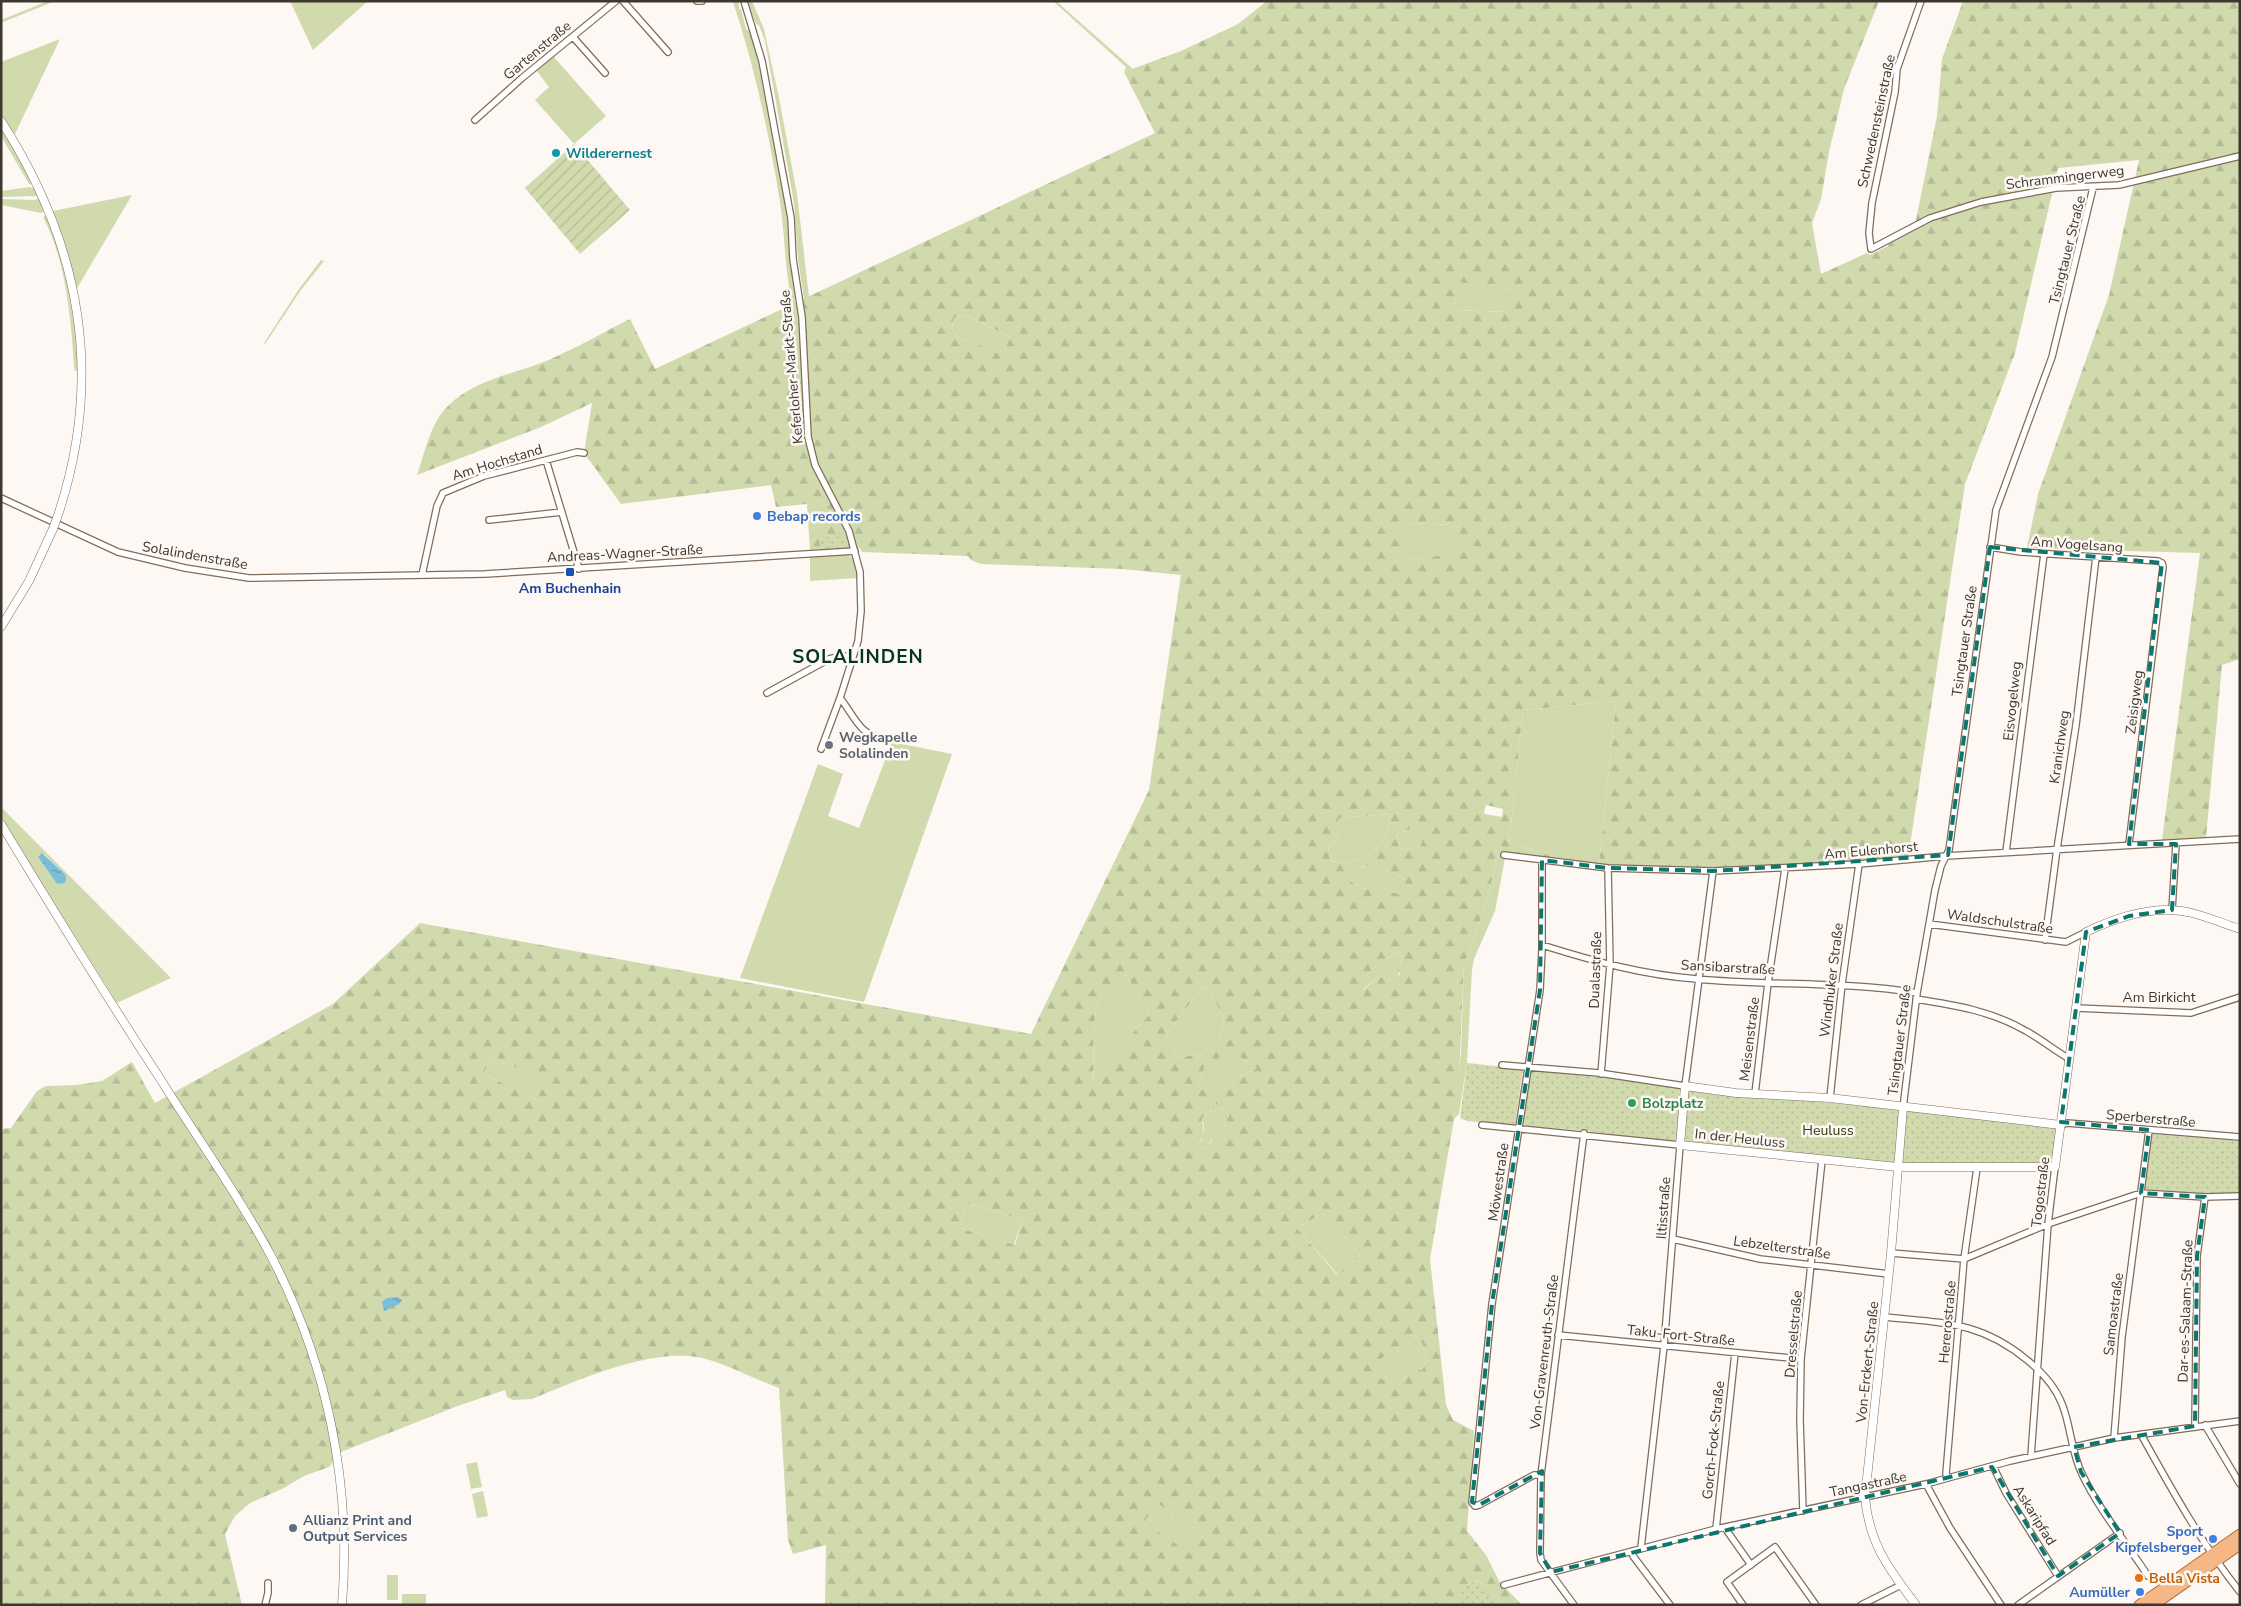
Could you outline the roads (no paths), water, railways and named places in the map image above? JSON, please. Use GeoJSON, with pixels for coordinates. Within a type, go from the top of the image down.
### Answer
{"type":"FeatureCollection","features":[{"type":"Feature","properties":{"kind":"main road"},"geometry":{"type":"LineString","coordinates":[[2154,1605],[2240,1534]]}},
{"type":"Feature","properties":{"kind":"main road"},"geometry":{"type":"LineString","coordinates":[[2139,1605],[2213,1558],[2240,1545]]}},
{"type":"Feature","properties":{"kind":"street","name":"Gartenstraße"},"geometry":{"type":"LineString","coordinates":[[475,120],[616,1]]}},
{"type":"Feature","properties":{"kind":"street"},"geometry":{"type":"LineString","coordinates":[[623,1],[668,52]]}},
{"type":"Feature","properties":{"kind":"street"},"geometry":{"type":"LineString","coordinates":[[697,1],[702,1]]}},
{"type":"Feature","properties":{"kind":"street","name":"Keferloher-Markt-Straße"},"geometry":{"type":"LineString","coordinates":[[744,1],[763,69],[791,218],[793,259],[802,317],[806,421],[810,444],[815,465],[844,518],[860,572],[862,611],[858,639],[840,698],[820,749]]}},
{"type":"Feature","properties":{"kind":"street","name":"Schwedensteinstraße"},"geometry":{"type":"LineString","coordinates":[[1871,249],[1869,233],[1872,203],[1879,159],[1895,92],[1897,69],[1921,1]]}},
{"type":"Feature","properties":{"kind":"street"},"geometry":{"type":"LineString","coordinates":[[573,37],[605,73]]}},
{"type":"Feature","properties":{"kind":"street"},"geometry":{"type":"LineString","coordinates":[[1,121],[36,181],[53,218],[68,268],[78,319],[82,371],[80,414],[72,468],[57,518],[29,581],[1,627]]}},
{"type":"Feature","properties":{"kind":"street","name":"Schrammingerweg"},"geometry":{"type":"LineString","coordinates":[[1871,249],[1930,218],[1959,208],[2034,191],[2119,185],[2240,156]]}},
{"type":"Feature","properties":{"kind":"street","name":"Tsingtauer Straße"},"geometry":{"type":"LineString","coordinates":[[1903,1108],[1916,996],[1941,866],[1946,856],[1996,510],[2052,357],[2093,188]]}},
{"type":"Feature","properties":{"kind":"street","name":"Am Hochstand"},"geometry":{"type":"LineString","coordinates":[[422,576],[437,506],[442,493],[484,476],[577,452],[584,454]]}},
{"type":"Feature","properties":{"kind":"street"},"geometry":{"type":"LineString","coordinates":[[546,460],[579,569]]}},
{"type":"Feature","properties":{"kind":"street","name":"Solalindenstraße"},"geometry":{"type":"LineString","coordinates":[[1,498],[118,552],[185,568],[249,578],[397,575]]}},
{"type":"Feature","properties":{"kind":"street"},"geometry":{"type":"LineString","coordinates":[[489,520],[562,512]]}},
{"type":"Feature","properties":{"kind":"street","name":"Am Vogelsang"},"geometry":{"type":"LineString","coordinates":[[1990,547],[2044,554],[2158,561],[2162,563]]}},
{"type":"Feature","properties":{"kind":"street","name":"Andreas-Wagner-Straße"},"geometry":{"type":"LineString","coordinates":[[397,575],[422,576],[579,569],[855,551]]}},
{"type":"Feature","properties":{"kind":"street","name":"Eisvogelweg"},"geometry":{"type":"LineString","coordinates":[[2006,852],[2044,554]]}},
{"type":"Feature","properties":{"kind":"street","name":"Kranichweg"},"geometry":{"type":"LineString","coordinates":[[2045,940],[2056,849],[2076,725],[2096,558]]}},
{"type":"Feature","properties":{"kind":"street","name":"Zeisigweg"},"geometry":{"type":"LineString","coordinates":[[2129,844],[2162,563]]}},
{"type":"Feature","properties":{"kind":"street"},"geometry":{"type":"LineString","coordinates":[[767,693],[829,659],[842,656],[853,657]]}},
{"type":"Feature","properties":{"kind":"street"},"geometry":{"type":"LineString","coordinates":[[840,698],[862,730],[870,736],[883,739]]}},
{"type":"Feature","properties":{"kind":"street"},"geometry":{"type":"LineString","coordinates":[[1,824],[113,1006],[258,1234],[295,1307],[320,1380],[339,1465],[345,1534],[342,1605]]}},
{"type":"Feature","properties":{"kind":"street","name":"Am Eulenhorst"},"geometry":{"type":"LineString","coordinates":[[1504,855],[1608,868],[1713,871],[1785,869],[2006,852],[2240,839]]}},
{"type":"Feature","properties":{"kind":"street"},"geometry":{"type":"LineString","coordinates":[[2172,910],[2176,844]]}},
{"type":"Feature","properties":{"kind":"street","name":"Möwestraße"},"geometry":{"type":"LineString","coordinates":[[1542,860],[1540,990],[1518,1127],[1487,1351],[1472,1497],[1475,1506],[1534,1475],[1542,1475]]}},
{"type":"Feature","properties":{"kind":"street","name":"Windhuker Straße"},"geometry":{"type":"LineString","coordinates":[[1830,1098],[1842,984],[1859,864]]}},
{"type":"Feature","properties":{"kind":"street","name":"Dualastraße"},"geometry":{"type":"LineString","coordinates":[[1601,1074],[1610,965],[1608,868]]}},
{"type":"Feature","properties":{"kind":"street","name":"Meisenstraße"},"geometry":{"type":"LineString","coordinates":[[1755,1094],[1768,982],[1785,869]]}},
{"type":"Feature","properties":{"kind":"street","name":"Iltisstraße"},"geometry":{"type":"LineString","coordinates":[[1641,1548],[1664,1346],[1685,1086],[1713,871]]}},
{"type":"Feature","properties":{"kind":"street","name":"Waldschulstraße"},"geometry":{"type":"LineString","coordinates":[[1929,924],[2066,942],[2086,932],[2129,916],[2172,910],[2190,913],[2240,929]]}},
{"type":"Feature","properties":{"kind":"street","name":"Togostraße"},"geometry":{"type":"LineString","coordinates":[[2031,1456],[2048,1224],[2068,1058],[2086,932]]}},
{"type":"Feature","properties":{"kind":"street","name":"Sansibarstraße"},"geometry":{"type":"LineString","coordinates":[[1542,944],[1610,965],[1653,974],[1698,979],[1842,984],[1916,996],[2000,1018],[2027,1031],[2068,1058]]}},
{"type":"Feature","properties":{"kind":"street","name":"Am Birkicht"},"geometry":{"type":"LineString","coordinates":[[2076,1008],[2191,1013],[2240,998]]}},
{"type":"Feature","properties":{"kind":"street"},"geometry":{"type":"LineString","coordinates":[[1502,1065],[1601,1074],[1755,1094],[1830,1098],[2061,1125]]}},
{"type":"Feature","properties":{"kind":"street","name":"Von-Erckert-Straße"},"geometry":{"type":"LineString","coordinates":[[1903,1108],[1885,1317],[1865,1497],[1867,1515],[1875,1544],[1883,1560],[1916,1605]]}},
{"type":"Feature","properties":{"kind":"street","name":"Sperberstraße"},"geometry":{"type":"LineString","coordinates":[[2061,1125],[2067,1123],[2240,1137]]}},
{"type":"Feature","properties":{"kind":"street","name":"In der Heuluss"},"geometry":{"type":"LineString","coordinates":[[1482,1125],[1518,1127],[1898,1167],[2055,1167]]}},
{"type":"Feature","properties":{"kind":"street","name":"Samoastraße"},"geometry":{"type":"LineString","coordinates":[[2114,1438],[2122,1337],[2149,1130]]}},
{"type":"Feature","properties":{"kind":"street","name":"Von-Gravenreuth-Straße"},"geometry":{"type":"LineString","coordinates":[[1574,1605],[1541,1560],[1540,1553],[1542,1475],[1584,1134]]}},
{"type":"Feature","properties":{"kind":"street","name":"Dresselstraße"},"geometry":{"type":"LineString","coordinates":[[1803,1511],[1800,1420],[1801,1359],[1822,1160]]}},
{"type":"Feature","properties":{"kind":"street","name":"Hererostraße"},"geometry":{"type":"LineString","coordinates":[[1948,1478],[1946,1474],[1964,1259],[1978,1168]]}},
{"type":"Feature","properties":{"kind":"street"},"geometry":{"type":"LineString","coordinates":[[1891,1252],[1964,1259],[2048,1224],[2141,1193],[2205,1197],[2240,1196]]}},
{"type":"Feature","properties":{"kind":"street","name":"Dar-es-Salaam-Straße"},"geometry":{"type":"LineString","coordinates":[[2195,1426],[2197,1256],[2205,1197]]}},
{"type":"Feature","properties":{"kind":"street","name":"Lebzelterstraße"},"geometry":{"type":"LineString","coordinates":[[1673,1239],[1760,1259],[1889,1274]]}},
{"type":"Feature","properties":{"kind":"street"},"geometry":{"type":"LineString","coordinates":[[1885,1317],[1959,1324],[1998,1339],[2037,1368],[2050,1384],[2062,1404],[2081,1472],[2148,1576]]}},
{"type":"Feature","properties":{"kind":"street","name":"Taku-Fort-Straße"},"geometry":{"type":"LineString","coordinates":[[1558,1334],[1801,1359]]}},
{"type":"Feature","properties":{"kind":"street","name":"Gorch-Fock-Straße"},"geometry":{"type":"LineString","coordinates":[[1716,1529],[1735,1353]]}},
{"type":"Feature","properties":{"kind":"street","name":"Tangastraße"},"geometry":{"type":"LineString","coordinates":[[1504,1585],[1716,1529],[1926,1484],[2074,1446],[2114,1438],[2240,1421]]}},
{"type":"Feature","properties":{"kind":"street"},"geometry":{"type":"LineString","coordinates":[[2205,1425],[2240,1484]]}},
{"type":"Feature","properties":{"kind":"street"},"geometry":{"type":"LineString","coordinates":[[2142,1434],[2142,1438],[2178,1501],[2213,1558],[2240,1592]]}},
{"type":"Feature","properties":{"kind":"street","name":"Askaripfad"},"geometry":{"type":"LineString","coordinates":[[1992,1466],[2006,1493],[2058,1576]]}},
{"type":"Feature","properties":{"kind":"street"},"geometry":{"type":"LineString","coordinates":[[1926,1484],[1950,1528],[2001,1605]]}},
{"type":"Feature","properties":{"kind":"street"},"geometry":{"type":"LineString","coordinates":[[1726,1528],[1751,1565]]}},
{"type":"Feature","properties":{"kind":"street"},"geometry":{"type":"LineString","coordinates":[[2018,1605],[2120,1533]]}},
{"type":"Feature","properties":{"kind":"street"},"geometry":{"type":"LineString","coordinates":[[1743,1605],[1727,1582],[1775,1547],[1816,1605]]}},
{"type":"Feature","properties":{"kind":"street"},"geometry":{"type":"LineString","coordinates":[[1632,1550],[1633,1556],[1670,1605]]}},
{"type":"Feature","properties":{"kind":"street"},"geometry":{"type":"LineString","coordinates":[[265,1605],[268,1583]]}},
{"type":"Feature","properties":{"kind":"street"},"geometry":{"type":"LineString","coordinates":[[1860,1605],[1901,1585]]}},
{"type":"Feature","properties":{"kind":"water"},"geometry":{"type":"Polygon","coordinates":[[[42,853],[65,874],[65,883],[57,884],[38,857],[42,853]]]}},
{"type":"Feature","properties":{"kind":"water"},"geometry":{"type":"Polygon","coordinates":[[[398,1297],[402,1300],[399,1304],[384,1311],[382,1302],[387,1298],[398,1297]]]}},
{"type":"Feature","properties":{"kind":"place","name":"Wilderernest"},"geometry":{"type":"Point","coordinates":[556,153]}},
{"type":"Feature","properties":{"kind":"place","name":"Bebap records"},"geometry":{"type":"Point","coordinates":[757,516]}},
{"type":"Feature","properties":{"kind":"place","name":"Am Buchenhain"},"geometry":{"type":"Point","coordinates":[570,572]}},
{"type":"Feature","properties":{"kind":"place","name":"Wegkapelle Solalinden"},"geometry":{"type":"Point","coordinates":[829,745]}},
{"type":"Feature","properties":{"kind":"place","name":"Bolzplatz"},"geometry":{"type":"Point","coordinates":[1632,1103]}},
{"type":"Feature","properties":{"kind":"place","name":"Allianz Print and Output Services"},"geometry":{"type":"Point","coordinates":[293,1528]}},
{"type":"Feature","properties":{"kind":"place","name":"Sport Kipfelsberger"},"geometry":{"type":"Point","coordinates":[2213,1539]}},
{"type":"Feature","properties":{"kind":"place","name":"Bella Vista"},"geometry":{"type":"Point","coordinates":[2139,1578]}},
{"type":"Feature","properties":{"kind":"place","name":"Aumüller"},"geometry":{"type":"Point","coordinates":[2140,1592]}},
{"type":"Feature","properties":{"kind":"district","name":"SOLALINDEN"},"geometry":{"type":"Point","coordinates":[858,656]}},
{"type":"Feature","properties":{"kind":"park label","name":"Heuluss"},"geometry":{"type":"Point","coordinates":[1828,1130]}}]}
